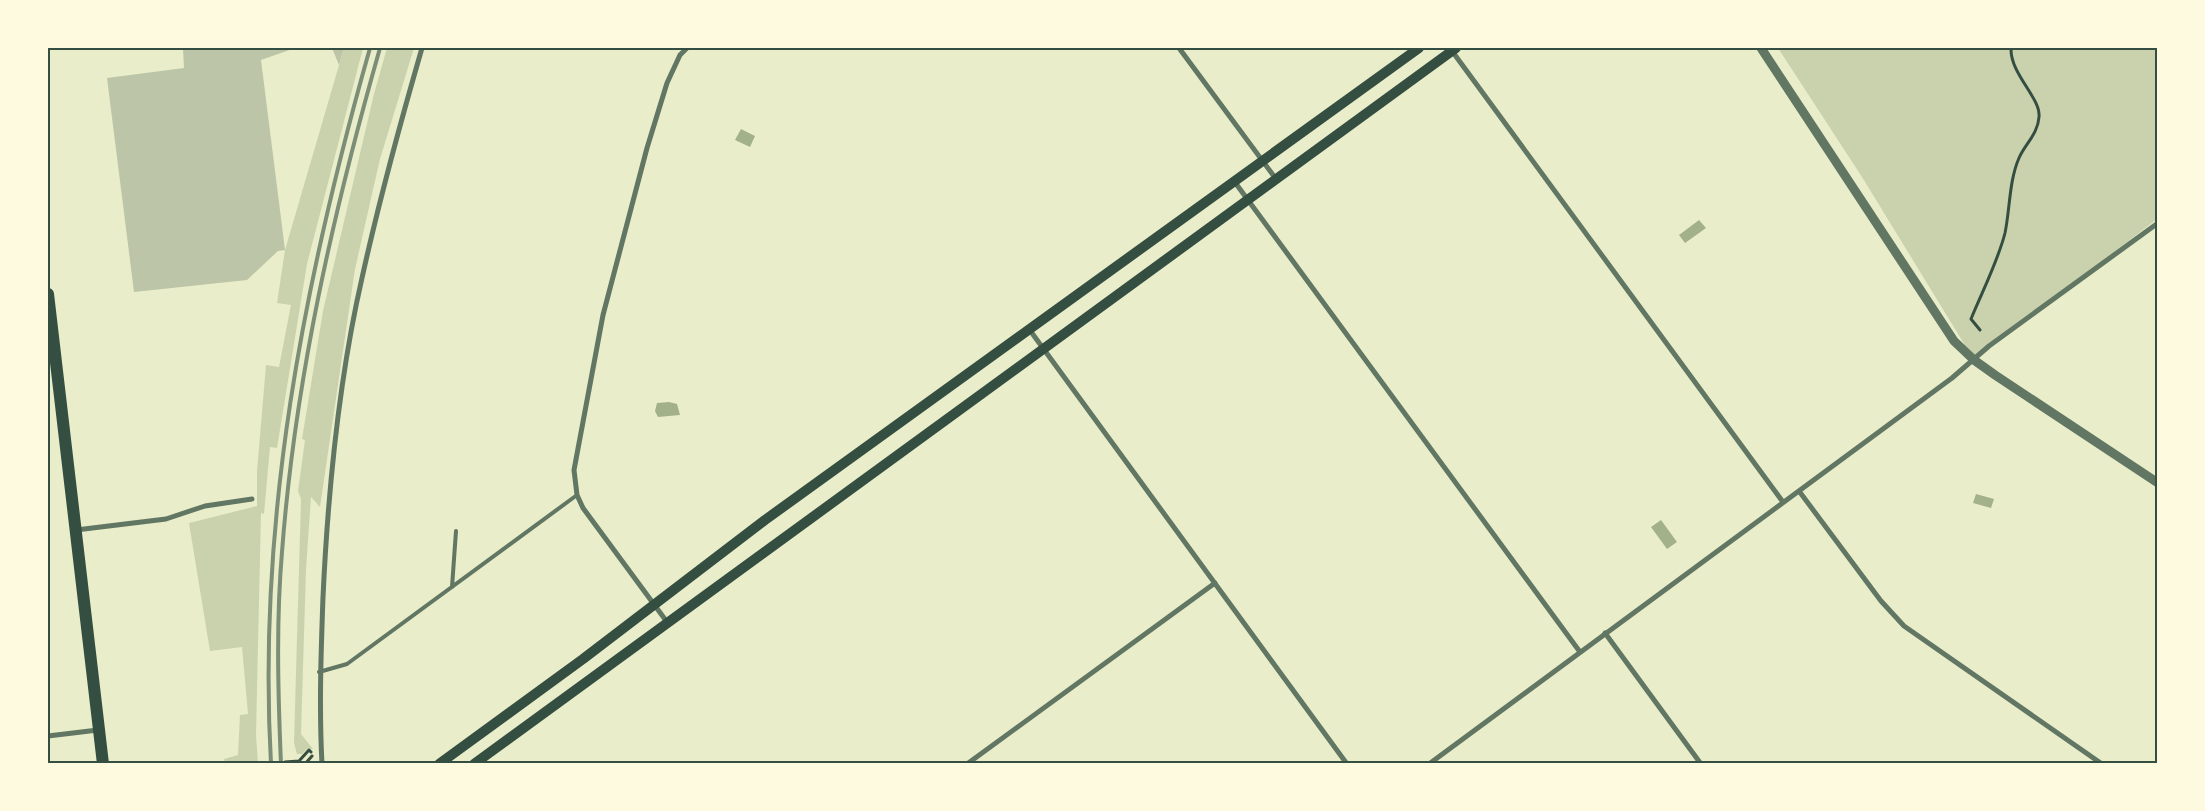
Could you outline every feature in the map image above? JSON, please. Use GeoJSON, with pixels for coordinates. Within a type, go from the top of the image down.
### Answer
{"type":"FeatureCollection","features":[{"type":"Feature","properties":{"kind":"main road"},"geometry":{"type":"LineString","coordinates":[[439,764],[766,520],[1419,48]]}},
{"type":"Feature","properties":{"kind":"main road"},"geometry":{"type":"LineString","coordinates":[[474,764],[1044,350],[1453,48]]}},
{"type":"Feature","properties":{"kind":"main road"},"geometry":{"type":"LineString","coordinates":[[48,294],[103,764]]}},
{"type":"Feature","properties":{"kind":"street"},"geometry":{"type":"LineString","coordinates":[[322,764],[319,672],[326,531],[344,370],[364,270],[392,152],[422,48]]}},
{"type":"Feature","properties":{"kind":"street"},"geometry":{"type":"LineString","coordinates":[[667,622],[593,523],[577,495],[574,470],[603,315],[647,148],[667,83],[680,55],[687,48]]}},
{"type":"Feature","properties":{"kind":"street"},"geometry":{"type":"LineString","coordinates":[[1179,48],[1276,179]]}},
{"type":"Feature","properties":{"kind":"street"},"geometry":{"type":"LineString","coordinates":[[1453,48],[1783,502]]}},
{"type":"Feature","properties":{"kind":"street"},"geometry":{"type":"LineString","coordinates":[[1761,48],[1954,341],[1974,360],[2158,483]]}},
{"type":"Feature","properties":{"kind":"street"},"geometry":{"type":"LineString","coordinates":[[1234,181],[1580,652]]}},
{"type":"Feature","properties":{"kind":"street"},"geometry":{"type":"LineString","coordinates":[[1429,764],[1799,491],[1974,360],[1989,346],[2158,222]]}},
{"type":"Feature","properties":{"kind":"street"},"geometry":{"type":"LineString","coordinates":[[1029,329],[1347,764]]}},
{"type":"Feature","properties":{"kind":"street"},"geometry":{"type":"LineString","coordinates":[[1799,491],[1881,601],[1904,626],[2102,764]]}},
{"type":"Feature","properties":{"kind":"street"},"geometry":{"type":"LineString","coordinates":[[75,530],[166,519],[205,506],[252,499]]}},
{"type":"Feature","properties":{"kind":"street"},"geometry":{"type":"LineString","coordinates":[[967,764],[1215,582]]}},
{"type":"Feature","properties":{"kind":"street"},"geometry":{"type":"LineString","coordinates":[[1605,633],[1700,764]]}},
{"type":"Feature","properties":{"kind":"street"},"geometry":{"type":"LineString","coordinates":[[48,736],[99,730]]}},
{"type":"Feature","properties":{"kind":"lane"},"geometry":{"type":"LineString","coordinates":[[319,672],[347,664],[577,495]]}},
{"type":"Feature","properties":{"kind":"lane"},"geometry":{"type":"LineString","coordinates":[[452,587],[456,531]]}},
{"type":"Feature","properties":{"kind":"path"},"geometry":{"type":"LineString","coordinates":[[1980,330],[1971,319],[2005,235],[2019,158],[2035,133],[2039,118],[2039,106],[2022,83],[2011,48]]}},
{"type":"Feature","properties":{"kind":"path"},"geometry":{"type":"LineString","coordinates":[[285,762],[299,761],[309,750]]}},
{"type":"Feature","properties":{"kind":"shaded area"},"geometry":{"type":"Polygon","coordinates":[[[344,48],[363,48],[307,264],[277,448],[270,447],[264,514],[261,513],[256,735],[258,763],[225,763],[224,759],[238,755],[240,715],[248,714],[242,647],[210,651],[189,523],[257,506],[257,471],[266,365],[279,367],[291,305],[277,303],[285,250],[344,48]]]}},
{"type":"Feature","properties":{"kind":"shaded area"},"geometry":{"type":"Polygon","coordinates":[[[387,48],[414,48],[380,159],[355,269],[320,507],[311,497],[306,569],[301,734],[313,749],[307,749],[302,754],[297,754],[294,743],[301,499],[298,491],[305,440],[302,439],[323,311],[374,94],[387,48]]]}},
{"type":"Feature","properties":{"kind":"shaded area"},"geometry":{"type":"Polygon","coordinates":[[[1778,48],[2157,48],[2157,219],[1974,360],[1862,177],[1778,48]]]}},
{"type":"Feature","properties":{"kind":"shaded area"},"geometry":{"type":"Polygon","coordinates":[[[741,129],[755,136],[750,147],[735,140],[741,129]]]}},
{"type":"Feature","properties":{"kind":"shaded area"},"geometry":{"type":"Polygon","coordinates":[[[1699,220],[1706,228],[1685,243],[1679,235],[1699,220]]]}},
{"type":"Feature","properties":{"kind":"shaded area"},"geometry":{"type":"Polygon","coordinates":[[[669,402],[677,404],[680,415],[658,417],[655,411],[657,403],[669,402]]]}},
{"type":"Feature","properties":{"kind":"shaded area"},"geometry":{"type":"Polygon","coordinates":[[[1976,494],[1994,499],[1991,508],[1973,503],[1976,494]]]}},
{"type":"Feature","properties":{"kind":"shaded area"},"geometry":{"type":"Polygon","coordinates":[[[1661,520],[1677,542],[1667,549],[1651,527],[1661,520]]]}},
{"type":"Feature","properties":{"kind":"building"},"geometry":{"type":"Polygon","coordinates":[[[183,48],[295,48],[261,60],[285,250],[278,251],[247,280],[134,292],[107,78],[184,68],[183,48]]]}},
{"type":"Feature","properties":{"kind":"building"},"geometry":{"type":"Polygon","coordinates":[[[332,48],[344,48],[339,65],[332,48]]]}},
{"type":"Feature","properties":{"kind":"railway"},"geometry":{"type":"LineString","coordinates":[[271,764],[269,672],[271,582],[279,491],[290,402],[306,312],[325,224],[370,48]]}},
{"type":"Feature","properties":{"kind":"railway"},"geometry":{"type":"LineString","coordinates":[[281,764],[278,684],[279,605],[288,488],[296,424],[318,297],[347,172],[380,48]]}}]}
